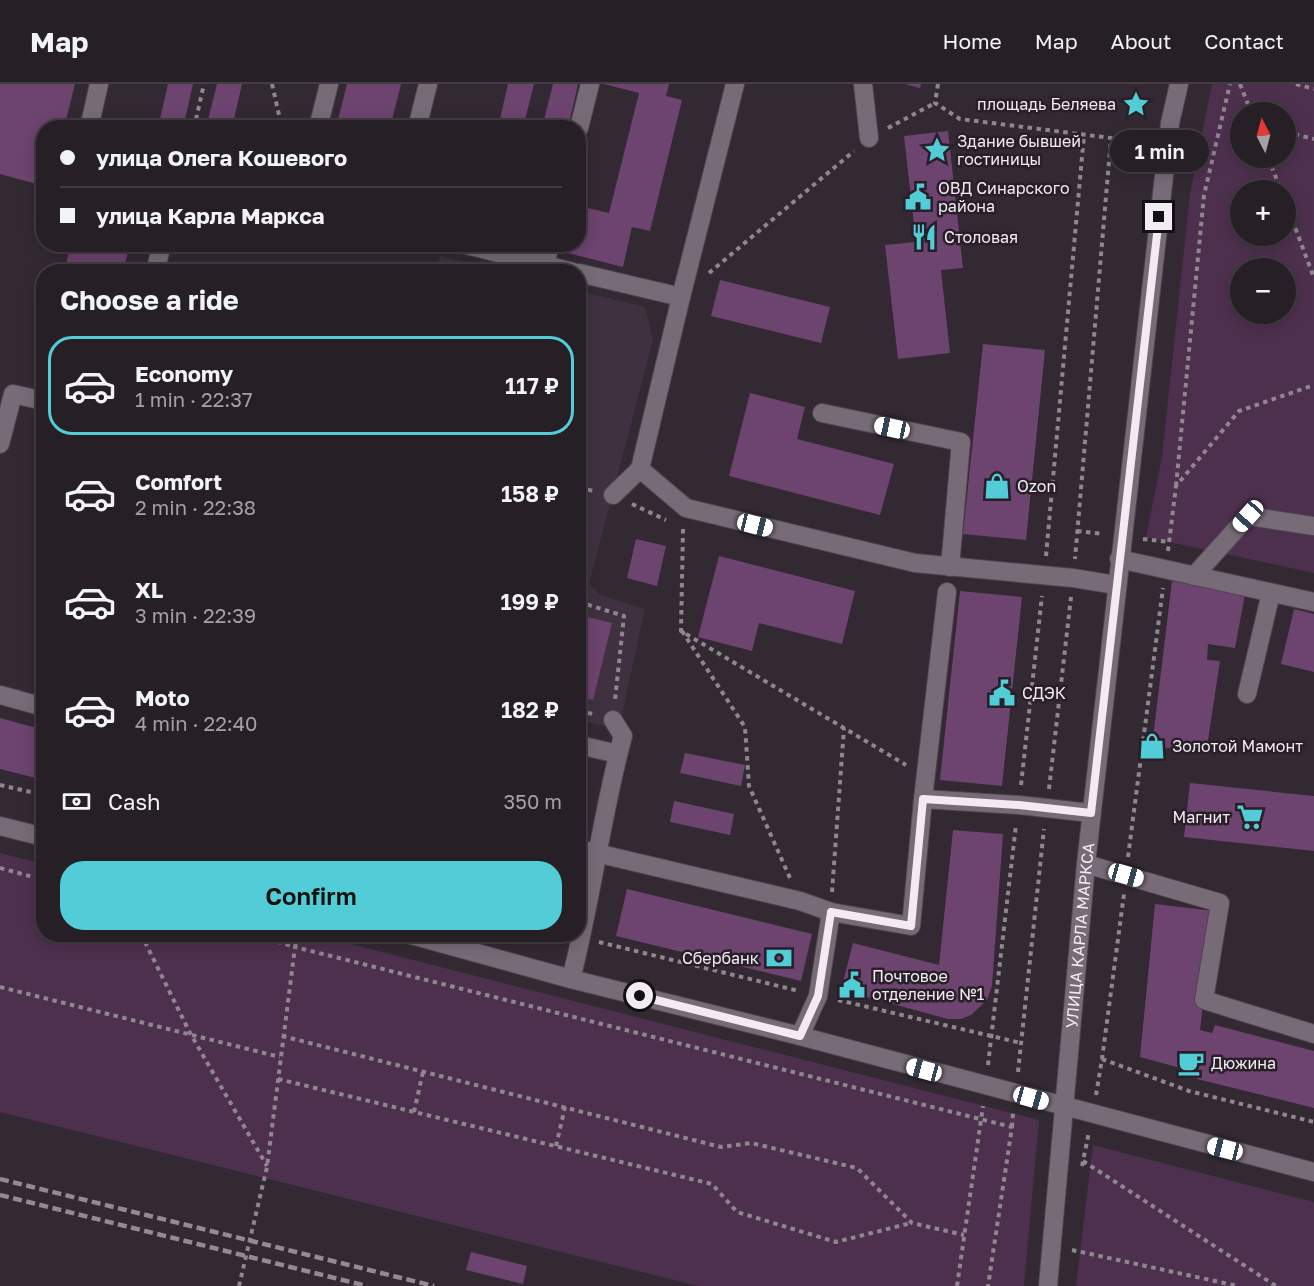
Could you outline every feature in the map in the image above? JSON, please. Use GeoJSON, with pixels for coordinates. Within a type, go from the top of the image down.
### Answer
{"type":"FeatureCollection","features":[{"type":"Feature","properties":{"kind":"street"},"geometry":{"type":"LineString","coordinates":[[91,120],[99,84]]}},
{"type":"Feature","properties":{"kind":"street"},"geometry":{"type":"LineString","coordinates":[[320,120],[329,84]]}},
{"type":"Feature","properties":{"kind":"street"},"geometry":{"type":"LineString","coordinates":[[419,120],[428,84]]}},
{"type":"Feature","properties":{"kind":"street"},"geometry":{"type":"LineString","coordinates":[[581,120],[590,84]]}},
{"type":"Feature","properties":{"kind":"street"},"geometry":{"type":"LineString","coordinates":[[613,495],[640,469],[735,84]]}},
{"type":"Feature","properties":{"kind":"street"},"geometry":{"type":"LineString","coordinates":[[863,84],[869,138]]}},
{"type":"Feature","properties":{"kind":"street","name":"УЛИЦА КАРЛА МАРКСА"},"geometry":{"type":"LineString","coordinates":[[1048,1286],[1091,813],[1170,123],[1177,85]]}},
{"type":"Feature","properties":{"kind":"street"},"geometry":{"type":"LineString","coordinates":[[494,252],[541,264]]}},
{"type":"Feature","properties":{"kind":"street"},"geometry":{"type":"LineString","coordinates":[[586,275],[681,297]]}},
{"type":"Feature","properties":{"kind":"street"},"geometry":{"type":"LineString","coordinates":[[0,444],[13,394],[36,399]]}},
{"type":"Feature","properties":{"kind":"street"},"geometry":{"type":"LineString","coordinates":[[822,413],[961,442],[950,567]]}},
{"type":"Feature","properties":{"kind":"street"},"geometry":{"type":"LineString","coordinates":[[640,469],[686,508],[915,563],[1073,578],[1116,585]]}},
{"type":"Feature","properties":{"kind":"street"},"geometry":{"type":"LineString","coordinates":[[1194,576],[1248,516],[1314,526]]}},
{"type":"Feature","properties":{"kind":"street"},"geometry":{"type":"LineString","coordinates":[[1119,559],[1314,602]]}},
{"type":"Feature","properties":{"kind":"street"},"geometry":{"type":"LineString","coordinates":[[588,851],[800,901],[831,912],[911,926],[925,776],[947,592]]}},
{"type":"Feature","properties":{"kind":"street"},"geometry":{"type":"LineString","coordinates":[[1247,694],[1271,593]]}},
{"type":"Feature","properties":{"kind":"street"},"geometry":{"type":"LineString","coordinates":[[0,695],[36,705]]}},
{"type":"Feature","properties":{"kind":"street"},"geometry":{"type":"LineString","coordinates":[[586,880],[588,851],[623,736],[612,720]]}},
{"type":"Feature","properties":{"kind":"street"},"geometry":{"type":"LineString","coordinates":[[586,747],[618,754]]}},
{"type":"Feature","properties":{"kind":"street"},"geometry":{"type":"LineString","coordinates":[[923,799],[1019,805],[1091,813]]}},
{"type":"Feature","properties":{"kind":"street"},"geometry":{"type":"LineString","coordinates":[[0,826],[36,835]]}},
{"type":"Feature","properties":{"kind":"street"},"geometry":{"type":"LineString","coordinates":[[1086,864],[1220,903],[1204,1000],[1314,1034]]}},
{"type":"Feature","properties":{"kind":"street"},"geometry":{"type":"LineString","coordinates":[[800,1036],[818,996],[831,912]]}},
{"type":"Feature","properties":{"kind":"street"},"geometry":{"type":"LineString","coordinates":[[437,942],[1314,1172]]}},
{"type":"Feature","properties":{"kind":"street"},"geometry":{"type":"LineString","coordinates":[[571,979],[581,942]]}},
{"type":"Feature","properties":{"kind":"path"},"geometry":{"type":"LineString","coordinates":[[196,120],[204,84]]}},
{"type":"Feature","properties":{"kind":"path"},"geometry":{"type":"LineString","coordinates":[[272,84],[280,120]]}},
{"type":"Feature","properties":{"kind":"path"},"geometry":{"type":"LineString","coordinates":[[935,103],[939,84]]}},
{"type":"Feature","properties":{"kind":"path"},"geometry":{"type":"LineString","coordinates":[[1081,1172],[1102,1059],[1166,569],[1204,195],[1230,84]]}},
{"type":"Feature","properties":{"kind":"path"},"geometry":{"type":"LineString","coordinates":[[1240,84],[1247,102]]}},
{"type":"Feature","properties":{"kind":"path"},"geometry":{"type":"LineString","coordinates":[[1296,84],[1314,88]]}},
{"type":"Feature","properties":{"kind":"path"},"geometry":{"type":"LineString","coordinates":[[708,274],[869,138],[935,103]]}},
{"type":"Feature","properties":{"kind":"path"},"geometry":{"type":"LineString","coordinates":[[935,103],[960,118],[1111,138],[1073,578],[1021,1043]]}},
{"type":"Feature","properties":{"kind":"path"},"geometry":{"type":"LineString","coordinates":[[957,1286],[982,1119],[1019,805],[1044,577],[1084,135]]}},
{"type":"Feature","properties":{"kind":"path"},"geometry":{"type":"LineString","coordinates":[[1296,135],[1314,140]]}},
{"type":"Feature","properties":{"kind":"path"},"geometry":{"type":"LineString","coordinates":[[1296,230],[1314,278]]}},
{"type":"Feature","properties":{"kind":"path"},"geometry":{"type":"LineString","coordinates":[[1176,486],[1239,411],[1314,385]]}},
{"type":"Feature","properties":{"kind":"path"},"geometry":{"type":"LineString","coordinates":[[613,495],[685,530],[681,630],[745,727],[749,786],[800,901]]}},
{"type":"Feature","properties":{"kind":"path"},"geometry":{"type":"LineString","coordinates":[[586,604],[624,616],[612,720],[586,713]]}},
{"type":"Feature","properties":{"kind":"path"},"geometry":{"type":"LineString","coordinates":[[681,630],[925,776]]}},
{"type":"Feature","properties":{"kind":"path"},"geometry":{"type":"LineString","coordinates":[[831,912],[844,728]]}},
{"type":"Feature","properties":{"kind":"path"},"geometry":{"type":"LineString","coordinates":[[0,784],[36,793]]}},
{"type":"Feature","properties":{"kind":"path"},"geometry":{"type":"LineString","coordinates":[[0,868],[36,878]]}},
{"type":"Feature","properties":{"kind":"path"},"geometry":{"type":"LineString","coordinates":[[145,942],[190,1033],[267,1167]]}},
{"type":"Feature","properties":{"kind":"path"},"geometry":{"type":"LineString","coordinates":[[278,942],[1012,1127],[988,1286]]}},
{"type":"Feature","properties":{"kind":"path"},"geometry":{"type":"LineString","coordinates":[[239,1286],[267,1167],[282,1036],[296,942]]}},
{"type":"Feature","properties":{"kind":"path"},"geometry":{"type":"LineString","coordinates":[[0,987],[280,1057]]}},
{"type":"Feature","properties":{"kind":"path"},"geometry":{"type":"LineString","coordinates":[[282,1036],[721,1147],[751,1143],[857,1168],[912,1223]]}},
{"type":"Feature","properties":{"kind":"path"},"geometry":{"type":"LineString","coordinates":[[1102,1059],[1189,1091],[1314,1122]]}},
{"type":"Feature","properties":{"kind":"path"},"geometry":{"type":"LineString","coordinates":[[414,1112],[423,1072]]}},
{"type":"Feature","properties":{"kind":"path"},"geometry":{"type":"LineString","coordinates":[[278,1079],[712,1184],[737,1212],[836,1242],[912,1223],[964,1235]]}},
{"type":"Feature","properties":{"kind":"path"},"geometry":{"type":"LineString","coordinates":[[556,1146],[565,1107]]}},
{"type":"Feature","properties":{"kind":"path"},"geometry":{"type":"LineString","coordinates":[[1083,1161],[1276,1286]]}},
{"type":"Feature","properties":{"kind":"path"},"geometry":{"type":"LineString","coordinates":[[1068,1258],[1068,1249],[1238,1286]]}},
{"type":"Feature","properties":{"kind":"shaded area"},"geometry":{"type":"Polygon","coordinates":[[[1212,84],[1314,84],[1314,573],[1146,537],[1162,457],[1190,194],[1212,84]]]}},
{"type":"Feature","properties":{"kind":"shaded area"},"geometry":{"type":"Polygon","coordinates":[[[440,256],[473,264],[438,264],[440,256]]]}},
{"type":"Feature","properties":{"kind":"shaded area"},"geometry":{"type":"Polygon","coordinates":[[[586,293],[645,307],[653,340],[589,584],[600,595],[645,609],[622,714],[603,726],[586,722],[586,293]]]}},
{"type":"Feature","properties":{"kind":"shaded area"},"geometry":{"type":"Polygon","coordinates":[[[0,853],[36,862],[36,942],[343,942],[1039,1120],[1024,1286],[698,1286],[0,1112],[0,853]]]}},
{"type":"Feature","properties":{"kind":"shaded area"},"geometry":{"type":"Polygon","coordinates":[[[1093,1145],[1314,1202],[1314,1286],[1076,1286],[1093,1145]]]}},
{"type":"Feature","properties":{"kind":"building"},"geometry":{"type":"Polygon","coordinates":[[[0,84],[75,84],[66,120],[36,120],[36,184],[0,174],[0,84]]]}},
{"type":"Feature","properties":{"kind":"building"},"geometry":{"type":"Polygon","coordinates":[[[168,84],[193,84],[185,120],[160,120],[168,84]]]}},
{"type":"Feature","properties":{"kind":"building"},"geometry":{"type":"Polygon","coordinates":[[[217,84],[242,84],[234,120],[208,120],[217,84]]]}},
{"type":"Feature","properties":{"kind":"building"},"geometry":{"type":"Polygon","coordinates":[[[347,84],[401,84],[392,120],[338,120],[347,84]]]}},
{"type":"Feature","properties":{"kind":"building"},"geometry":{"type":"Polygon","coordinates":[[[508,84],[534,84],[525,120],[500,120],[508,84]]]}},
{"type":"Feature","properties":{"kind":"building"},"geometry":{"type":"Polygon","coordinates":[[[553,84],[578,84],[570,120],[544,120],[553,84]]]}},
{"type":"Feature","properties":{"kind":"building"},"geometry":{"type":"Polygon","coordinates":[[[604,84],[669,84],[666,96],[682,100],[650,231],[632,227],[623,267],[564,252],[586,252],[586,208],[609,213],[639,93],[604,84]]]}},
{"type":"Feature","properties":{"kind":"building"},"geometry":{"type":"Polygon","coordinates":[[[905,84],[921,84],[920,88],[905,84]]]}},
{"type":"Feature","properties":{"kind":"building"},"geometry":{"type":"Polygon","coordinates":[[[948,131],[963,268],[941,270],[950,353],[898,359],[885,245],[916,242],[904,136],[948,131]]]}},
{"type":"Feature","properties":{"kind":"building"},"geometry":{"type":"Polygon","coordinates":[[[69,252],[128,252],[125,264],[66,264],[69,252]]]}},
{"type":"Feature","properties":{"kind":"building"},"geometry":{"type":"Polygon","coordinates":[[[720,280],[830,307],[821,343],[711,316],[720,280]]]}},
{"type":"Feature","properties":{"kind":"building"},"geometry":{"type":"Polygon","coordinates":[[[983,344],[1045,350],[1026,540],[963,534],[983,344]]]}},
{"type":"Feature","properties":{"kind":"building"},"geometry":{"type":"Polygon","coordinates":[[[750,393],[805,407],[797,439],[894,464],[880,515],[729,476],[750,393]]]}},
{"type":"Feature","properties":{"kind":"building"},"geometry":{"type":"Polygon","coordinates":[[[636,539],[666,546],[657,586],[627,578],[636,539]]]}},
{"type":"Feature","properties":{"kind":"building"},"geometry":{"type":"Polygon","coordinates":[[[719,556],[855,591],[842,644],[759,623],[752,651],[698,637],[719,556]]]}},
{"type":"Feature","properties":{"kind":"building"},"geometry":{"type":"Polygon","coordinates":[[[1172,581],[1245,594],[1235,648],[1208,644],[1207,660],[1220,661],[1206,753],[1152,746],[1172,581]]]}},
{"type":"Feature","properties":{"kind":"building"},"geometry":{"type":"Polygon","coordinates":[[[960,591],[1022,597],[1002,786],[940,780],[960,591]]]}},
{"type":"Feature","properties":{"kind":"building"},"geometry":{"type":"Polygon","coordinates":[[[1294,609],[1314,614],[1314,672],[1281,664],[1294,609]]]}},
{"type":"Feature","properties":{"kind":"building"},"geometry":{"type":"Polygon","coordinates":[[[586,617],[612,623],[593,700],[586,698],[586,617]]]}},
{"type":"Feature","properties":{"kind":"building"},"geometry":{"type":"Polygon","coordinates":[[[0,718],[36,728],[36,778],[0,769],[0,718]]]}},
{"type":"Feature","properties":{"kind":"building"},"geometry":{"type":"Polygon","coordinates":[[[685,753],[745,765],[741,786],[680,773],[685,753]]]}},
{"type":"Feature","properties":{"kind":"building","name":"Магнит"},"geometry":{"type":"Polygon","coordinates":[[[1190,783],[1314,796],[1314,851],[1184,837],[1190,783]]]}},
{"type":"Feature","properties":{"kind":"building"},"geometry":{"type":"Polygon","coordinates":[[[674,801],[734,814],[730,835],[670,822],[674,801]]]}},
{"type":"Feature","properties":{"kind":"building"},"geometry":{"type":"Polygon","coordinates":[[[953,830],[1003,834],[992,986],[987,1000],[971,1015],[961,1019],[948,1019],[841,990],[853,943],[939,965],[953,830]]]}},
{"type":"Feature","properties":{"kind":"building"},"geometry":{"type":"Polygon","coordinates":[[[627,889],[812,934],[801,981],[616,936],[627,889]]]}},
{"type":"Feature","properties":{"kind":"building"},"geometry":{"type":"Polygon","coordinates":[[[1155,904],[1214,911],[1200,1030],[1212,1033],[1215,1025],[1314,1051],[1314,1108],[1197,1079],[1199,1073],[1140,1057],[1155,904]]]}},
{"type":"Feature","properties":{"kind":"building"},"geometry":{"type":"Polygon","coordinates":[[[471,1252],[527,1266],[523,1284],[466,1270],[471,1252]]]}},
{"type":"Feature","properties":{"kind":"railway"},"geometry":{"type":"LineString","coordinates":[[0,1179],[434,1286]]}},
{"type":"Feature","properties":{"kind":"railway"},"geometry":{"type":"LineString","coordinates":[[0,1195],[367,1286]]}},
{"type":"Feature","properties":{"kind":"place","name":"площадь Беляева"},"geometry":{"type":"Point","coordinates":[1136,104]}},
{"type":"Feature","properties":{"kind":"place","name":"Здание бывшей гостиницы"},"geometry":{"type":"Point","coordinates":[937,150]}},
{"type":"Feature","properties":{"kind":"place","name":"ОВД Синарского района"},"geometry":{"type":"Point","coordinates":[918,197]}},
{"type":"Feature","properties":{"kind":"place","name":"Столовая"},"geometry":{"type":"Point","coordinates":[924,237]}},
{"type":"Feature","properties":{"kind":"place","name":"Ozon"},"geometry":{"type":"Point","coordinates":[997,486]}},
{"type":"Feature","properties":{"kind":"place","name":"СДЭК"},"geometry":{"type":"Point","coordinates":[1002,693]}},
{"type":"Feature","properties":{"kind":"place","name":"Золотой Мамонт"},"geometry":{"type":"Point","coordinates":[1152,746]}},
{"type":"Feature","properties":{"kind":"place","name":"Магнит"},"geometry":{"type":"Point","coordinates":[1250,817]}},
{"type":"Feature","properties":{"kind":"place","name":"Сбербанк"},"geometry":{"type":"Point","coordinates":[779,958]}},
{"type":"Feature","properties":{"kind":"place","name":"Почтовое отделение №1"},"geometry":{"type":"Point","coordinates":[852,985]}},
{"type":"Feature","properties":{"kind":"place","name":"Дюжина"},"geometry":{"type":"Point","coordinates":[1191,1063]}},
{"type":"Feature","properties":{"kind":"route"},"geometry":{"type":"LineString","coordinates":[[640,996],[800,1036],[818,996],[831,912],[911,926],[923,799],[1019,805],[1091,813],[1159,217]]}}]}
